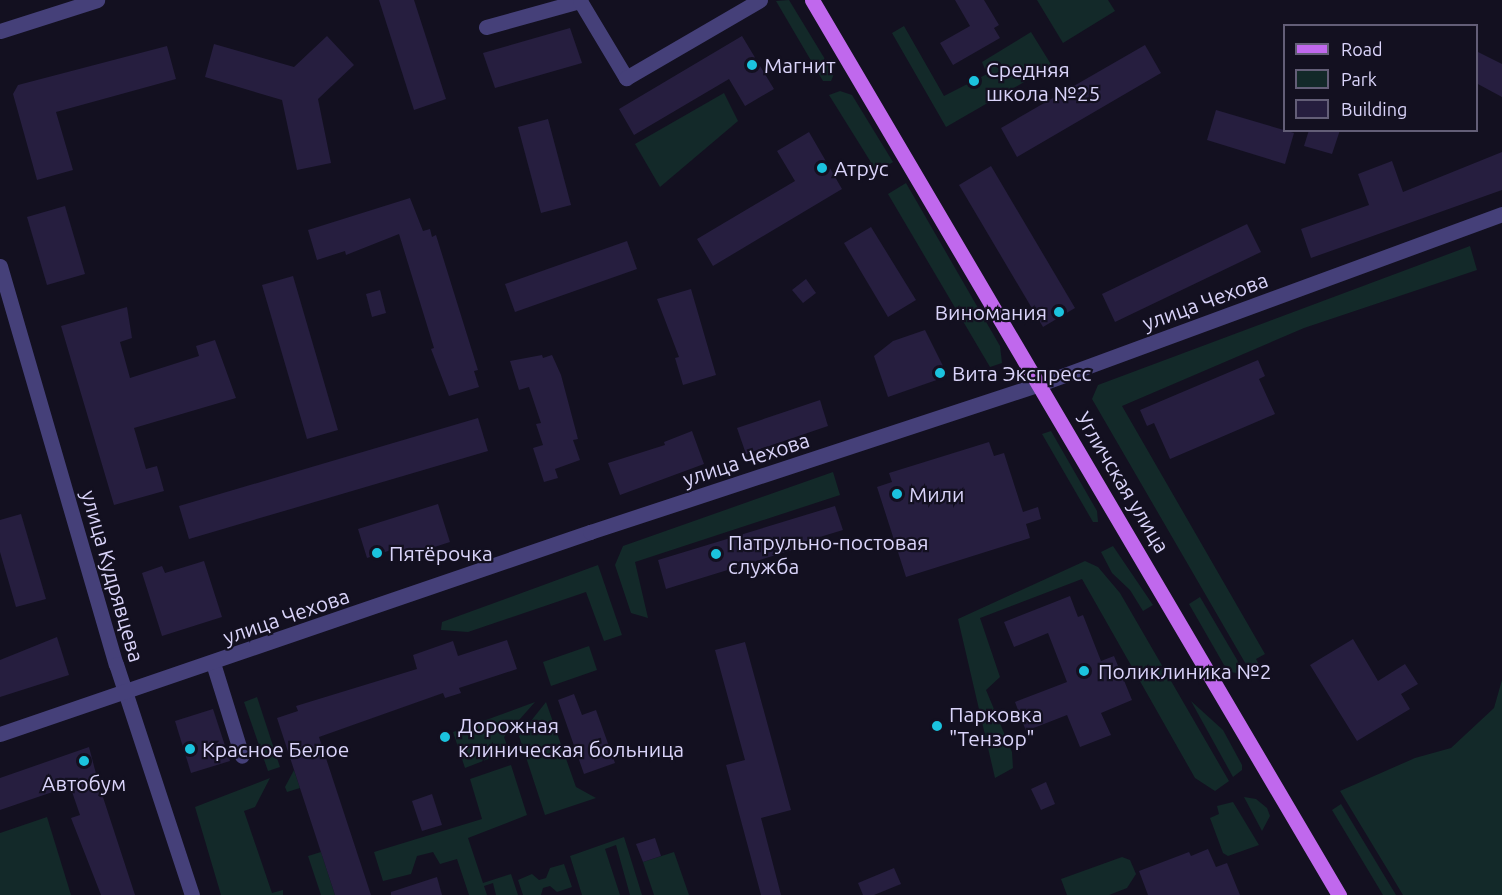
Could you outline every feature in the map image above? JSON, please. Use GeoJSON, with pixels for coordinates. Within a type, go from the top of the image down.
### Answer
{"type":"FeatureCollection","features":[{"type":"Feature","properties":{"kind":"main road","name":"Угличская улица"},"geometry":{"type":"LineString","coordinates":[[812,0],[1339,895]]}},
{"type":"Feature","properties":{"kind":"street"},"geometry":{"type":"LineString","coordinates":[[0,31],[97,0]]}},
{"type":"Feature","properties":{"kind":"street"},"geometry":{"type":"LineString","coordinates":[[486,27],[580,1],[626,78],[760,0]]}},
{"type":"Feature","properties":{"kind":"street","name":"улица Чехова"},"geometry":{"type":"LineString","coordinates":[[0,734],[213,663],[601,528],[1040,384],[1502,214]]}},
{"type":"Feature","properties":{"kind":"street","name":"улица Кудрявцева"},"geometry":{"type":"LineString","coordinates":[[0,266],[125,692],[192,895]]}},
{"type":"Feature","properties":{"kind":"street"},"geometry":{"type":"LineString","coordinates":[[213,663],[242,756]]}},
{"type":"Feature","properties":{"kind":"green space"},"geometry":{"type":"Polygon","coordinates":[[[789,0],[834,74],[831,81],[823,81],[776,1],[789,0]]]}},
{"type":"Feature","properties":{"kind":"green space"},"geometry":{"type":"Polygon","coordinates":[[[1037,0],[1108,0],[1115,11],[1063,43],[1037,0]]]}},
{"type":"Feature","properties":{"kind":"green space"},"geometry":{"type":"Polygon","coordinates":[[[904,26],[944,96],[987,74],[982,62],[1031,32],[1052,66],[946,127],[892,33],[904,26]]]}},
{"type":"Feature","properties":{"kind":"green space"},"geometry":{"type":"Polygon","coordinates":[[[840,91],[852,95],[893,162],[877,172],[829,95],[840,91]]]}},
{"type":"Feature","properties":{"kind":"green space"},"geometry":{"type":"Polygon","coordinates":[[[724,93],[738,121],[660,187],[635,144],[724,93]]]}},
{"type":"Feature","properties":{"kind":"green space"},"geometry":{"type":"Polygon","coordinates":[[[906,183],[1000,346],[1002,363],[990,367],[888,194],[906,183]]]}},
{"type":"Feature","properties":{"kind":"green space"},"geometry":{"type":"Polygon","coordinates":[[[1470,246],[1477,270],[1304,328],[1122,406],[1265,654],[1256,659],[1260,667],[1251,673],[1092,399],[1098,385],[1470,246]]]}},
{"type":"Feature","properties":{"kind":"green space"},"geometry":{"type":"Polygon","coordinates":[[[1051,431],[1097,511],[1098,522],[1093,522],[1042,434],[1051,431]]]}},
{"type":"Feature","properties":{"kind":"green space"},"geometry":{"type":"Polygon","coordinates":[[[833,472],[840,495],[635,562],[648,618],[631,613],[615,565],[623,546],[833,472]]]}},
{"type":"Feature","properties":{"kind":"green space"},"geometry":{"type":"Polygon","coordinates":[[[1113,546],[1153,605],[1143,611],[1130,590],[1112,573],[1101,552],[1113,546]]]}},
{"type":"Feature","properties":{"kind":"green space"},"geometry":{"type":"Polygon","coordinates":[[[1085,561],[1098,567],[1120,593],[1229,781],[1215,791],[1195,778],[1082,579],[980,618],[1000,677],[986,690],[1012,752],[1013,768],[995,778],[958,619],[1085,561]]]}},
{"type":"Feature","properties":{"kind":"green space"},"geometry":{"type":"Polygon","coordinates":[[[598,565],[622,635],[604,641],[586,592],[468,632],[441,630],[442,622],[598,565]]]}},
{"type":"Feature","properties":{"kind":"green space"},"geometry":{"type":"Polygon","coordinates":[[[1200,597],[1246,675],[1231,672],[1224,665],[1189,604],[1200,597]]]}},
{"type":"Feature","properties":{"kind":"green space"},"geometry":{"type":"Polygon","coordinates":[[[589,646],[597,670],[551,686],[543,662],[589,646]]]}},
{"type":"Feature","properties":{"kind":"green space"},"geometry":{"type":"Polygon","coordinates":[[[1502,680],[1502,895],[1403,895],[1340,791],[1415,758],[1451,748],[1494,708],[1502,680]]]}},
{"type":"Feature","properties":{"kind":"green space"},"geometry":{"type":"Polygon","coordinates":[[[257,697],[280,767],[268,771],[244,702],[257,697]]]}},
{"type":"Feature","properties":{"kind":"green space"},"geometry":{"type":"Polygon","coordinates":[[[1191,701],[1223,730],[1242,765],[1242,770],[1233,777],[1191,701]]]}},
{"type":"Feature","properties":{"kind":"green space"},"geometry":{"type":"Polygon","coordinates":[[[535,702],[504,737],[509,751],[465,768],[453,732],[535,702]]]}},
{"type":"Feature","properties":{"kind":"green space"},"geometry":{"type":"Polygon","coordinates":[[[546,702],[576,787],[596,798],[545,815],[519,736],[546,702]]]}},
{"type":"Feature","properties":{"kind":"green space"},"geometry":{"type":"Polygon","coordinates":[[[511,765],[527,815],[468,838],[483,883],[511,874],[518,895],[496,895],[493,883],[484,886],[487,895],[469,895],[457,859],[440,864],[433,852],[417,856],[411,874],[383,881],[374,852],[482,819],[470,779],[511,765]]]}},
{"type":"Feature","properties":{"kind":"green space"},"geometry":{"type":"Polygon","coordinates":[[[294,770],[300,788],[287,792],[285,787],[294,770]]]}},
{"type":"Feature","properties":{"kind":"green space"},"geometry":{"type":"Polygon","coordinates":[[[270,778],[255,807],[244,811],[272,893],[283,890],[283,895],[221,895],[195,807],[270,778]]]}},
{"type":"Feature","properties":{"kind":"green space"},"geometry":{"type":"Polygon","coordinates":[[[1244,797],[1256,799],[1267,808],[1270,816],[1262,831],[1244,797]]]}},
{"type":"Feature","properties":{"kind":"green space"},"geometry":{"type":"Polygon","coordinates":[[[1233,802],[1259,845],[1228,856],[1223,853],[1210,818],[1219,814],[1217,806],[1233,802]]]}},
{"type":"Feature","properties":{"kind":"green space"},"geometry":{"type":"Polygon","coordinates":[[[1341,804],[1396,895],[1383,895],[1332,810],[1341,804]]]}},
{"type":"Feature","properties":{"kind":"green space"},"geometry":{"type":"Polygon","coordinates":[[[47,817],[71,895],[0,895],[0,833],[47,817]]]}},
{"type":"Feature","properties":{"kind":"green space"},"geometry":{"type":"Polygon","coordinates":[[[624,837],[642,895],[630,895],[616,845],[605,849],[620,895],[582,895],[570,856],[624,837]]]}},
{"type":"Feature","properties":{"kind":"green space"},"geometry":{"type":"Polygon","coordinates":[[[321,852],[335,895],[321,895],[308,856],[321,852]]]}},
{"type":"Feature","properties":{"kind":"green space"},"geometry":{"type":"Polygon","coordinates":[[[674,852],[689,895],[654,895],[643,862],[674,852]]]}},
{"type":"Feature","properties":{"kind":"green space"},"geometry":{"type":"Polygon","coordinates":[[[1122,857],[1130,860],[1136,874],[1127,888],[1109,895],[1067,895],[1061,879],[1122,857]]]}},
{"type":"Feature","properties":{"kind":"green space"},"geometry":{"type":"Polygon","coordinates":[[[564,864],[572,887],[557,892],[550,886],[543,888],[541,895],[523,895],[518,880],[532,874],[539,880],[546,878],[550,868],[564,864]]]}},
{"type":"Feature","properties":{"kind":"building"},"geometry":{"type":"Polygon","coordinates":[[[379,0],[414,0],[446,99],[414,110],[379,0]]]}},
{"type":"Feature","properties":{"kind":"building"},"geometry":{"type":"Polygon","coordinates":[[[955,0],[984,0],[999,25],[994,28],[1000,38],[953,65],[940,43],[970,26],[955,0]]]}},
{"type":"Feature","properties":{"kind":"building"},"geometry":{"type":"Polygon","coordinates":[[[570,28],[582,63],[495,88],[483,53],[570,28]]]}},
{"type":"Feature","properties":{"kind":"building"},"geometry":{"type":"Polygon","coordinates":[[[327,36],[354,65],[318,99],[331,163],[297,170],[282,100],[205,77],[214,44],[294,67],[327,36]]]}},
{"type":"Feature","properties":{"kind":"building"},"geometry":{"type":"Polygon","coordinates":[[[742,36],[774,89],[745,106],[729,79],[634,135],[619,109],[742,36]]]}},
{"type":"Feature","properties":{"kind":"building"},"geometry":{"type":"Polygon","coordinates":[[[1145,45],[1161,73],[1017,157],[1001,128],[1145,45]]]}},
{"type":"Feature","properties":{"kind":"building"},"geometry":{"type":"Polygon","coordinates":[[[167,46],[176,79],[56,112],[73,170],[37,180],[13,94],[18,85],[167,46]]]}},
{"type":"Feature","properties":{"kind":"building"},"geometry":{"type":"Polygon","coordinates":[[[1478,52],[1502,64],[1502,97],[1478,84],[1478,52]]]}},
{"type":"Feature","properties":{"kind":"building"},"geometry":{"type":"Polygon","coordinates":[[[1216,110],[1283,130],[1283,132],[1294,133],[1285,164],[1207,140],[1216,110]]]}},
{"type":"Feature","properties":{"kind":"building"},"geometry":{"type":"Polygon","coordinates":[[[548,119],[571,205],[541,213],[518,127],[548,119]]]}},
{"type":"Feature","properties":{"kind":"building"},"geometry":{"type":"Polygon","coordinates":[[[809,132],[842,189],[713,266],[697,239],[795,181],[777,151],[809,132]]]}},
{"type":"Feature","properties":{"kind":"building"},"geometry":{"type":"Polygon","coordinates":[[[1308,132],[1339,132],[1332,154],[1304,146],[1308,132]]]}},
{"type":"Feature","properties":{"kind":"building"},"geometry":{"type":"Polygon","coordinates":[[[1502,152],[1502,190],[1311,258],[1301,229],[1369,205],[1358,174],[1392,161],[1403,192],[1502,152]]]}},
{"type":"Feature","properties":{"kind":"building"},"geometry":{"type":"Polygon","coordinates":[[[991,166],[1075,308],[1043,327],[959,185],[991,166]]]}},
{"type":"Feature","properties":{"kind":"building"},"geometry":{"type":"Polygon","coordinates":[[[410,198],[423,231],[430,229],[432,237],[436,235],[478,370],[474,371],[479,387],[449,396],[431,349],[434,348],[399,234],[346,255],[345,251],[317,260],[308,230],[410,198]]]}},
{"type":"Feature","properties":{"kind":"building"},"geometry":{"type":"Polygon","coordinates":[[[65,206],[85,274],[47,285],[27,217],[65,206]]]}},
{"type":"Feature","properties":{"kind":"building"},"geometry":{"type":"Polygon","coordinates":[[[1247,224],[1261,252],[1115,322],[1102,294],[1247,224]]]}},
{"type":"Feature","properties":{"kind":"building"},"geometry":{"type":"Polygon","coordinates":[[[871,227],[916,300],[888,317],[844,243],[871,227]]]}},
{"type":"Feature","properties":{"kind":"building"},"geometry":{"type":"Polygon","coordinates":[[[627,241],[637,269],[515,312],[505,284],[627,241]]]}},
{"type":"Feature","properties":{"kind":"building"},"geometry":{"type":"Polygon","coordinates":[[[293,276],[338,430],[307,439],[262,285],[293,276]]]}},
{"type":"Feature","properties":{"kind":"building"},"geometry":{"type":"Polygon","coordinates":[[[806,279],[816,293],[803,303],[792,290],[806,279]]]}},
{"type":"Feature","properties":{"kind":"building"},"geometry":{"type":"Polygon","coordinates":[[[691,289],[716,375],[683,385],[675,358],[679,357],[657,299],[691,289]]]}},
{"type":"Feature","properties":{"kind":"building"},"geometry":{"type":"Polygon","coordinates":[[[380,290],[386,313],[372,317],[366,294],[380,290]]]}},
{"type":"Feature","properties":{"kind":"building"},"geometry":{"type":"Polygon","coordinates":[[[127,307],[132,338],[120,342],[130,378],[199,356],[196,346],[215,340],[236,398],[134,428],[146,469],[157,466],[164,491],[114,505],[61,326],[127,307]]]}},
{"type":"Feature","properties":{"kind":"building"},"geometry":{"type":"Polygon","coordinates":[[[925,330],[948,376],[888,397],[874,356],[893,341],[925,330]]]}},
{"type":"Feature","properties":{"kind":"building"},"geometry":{"type":"Polygon","coordinates":[[[542,355],[543,358],[552,355],[561,375],[578,439],[573,440],[580,460],[555,469],[558,478],[544,482],[533,448],[543,445],[536,424],[541,423],[529,387],[519,390],[510,361],[542,355]]]}},
{"type":"Feature","properties":{"kind":"building"},"geometry":{"type":"Polygon","coordinates":[[[1258,360],[1265,376],[1259,379],[1275,414],[1170,459],[1154,423],[1147,426],[1140,410],[1258,360]]]}},
{"type":"Feature","properties":{"kind":"building"},"geometry":{"type":"Polygon","coordinates":[[[820,400],[828,426],[746,454],[737,428],[820,400]]]}},
{"type":"Feature","properties":{"kind":"building"},"geometry":{"type":"Polygon","coordinates":[[[478,418],[488,451],[189,539],[179,506],[478,418]]]}},
{"type":"Feature","properties":{"kind":"building"},"geometry":{"type":"Polygon","coordinates":[[[692,431],[704,464],[620,495],[608,463],[665,445],[664,442],[692,431]]]}},
{"type":"Feature","properties":{"kind":"building"},"geometry":{"type":"Polygon","coordinates":[[[989,442],[994,456],[1004,453],[1023,512],[1038,507],[1041,519],[1026,524],[1030,538],[906,577],[877,487],[892,482],[889,473],[989,442]]]}},
{"type":"Feature","properties":{"kind":"building"},"geometry":{"type":"Polygon","coordinates":[[[438,504],[450,542],[400,558],[397,548],[367,558],[358,529],[438,504]]]}},
{"type":"Feature","properties":{"kind":"building"},"geometry":{"type":"Polygon","coordinates":[[[835,506],[843,530],[800,543],[802,547],[666,589],[658,560],[835,506]]]}},
{"type":"Feature","properties":{"kind":"building"},"geometry":{"type":"Polygon","coordinates":[[[21,514],[46,599],[16,607],[0,552],[0,520],[21,514]]]}},
{"type":"Feature","properties":{"kind":"building"},"geometry":{"type":"Polygon","coordinates":[[[204,561],[222,617],[162,636],[142,573],[162,566],[165,573],[204,561]]]}},
{"type":"Feature","properties":{"kind":"building","name":"Поликлиника №2"},"geometry":{"type":"Polygon","coordinates":[[[1070,596],[1078,617],[1083,615],[1101,661],[1114,656],[1132,700],[1101,713],[1111,735],[1080,747],[1067,715],[1026,731],[1015,702],[1067,682],[1048,633],[1014,647],[1004,622],[1070,596]]]}},
{"type":"Feature","properties":{"kind":"building"},"geometry":{"type":"Polygon","coordinates":[[[57,637],[69,675],[0,697],[0,660],[57,637]]]}},
{"type":"Feature","properties":{"kind":"building"},"geometry":{"type":"Polygon","coordinates":[[[1353,639],[1378,681],[1405,664],[1418,684],[1401,694],[1410,709],[1357,741],[1310,665],[1353,639]]]}},
{"type":"Feature","properties":{"kind":"building"},"geometry":{"type":"Polygon","coordinates":[[[507,640],[517,669],[459,688],[461,693],[445,698],[443,693],[319,737],[371,895],[335,895],[277,718],[298,711],[296,706],[417,669],[413,655],[453,641],[458,656],[507,640]]]}},
{"type":"Feature","properties":{"kind":"building"},"geometry":{"type":"Polygon","coordinates":[[[745,642],[791,810],[761,818],[781,895],[761,895],[726,765],[745,760],[715,650],[745,642]]]}},
{"type":"Feature","properties":{"kind":"building"},"geometry":{"type":"Polygon","coordinates":[[[574,694],[582,715],[596,710],[615,763],[584,774],[558,700],[574,694]]]}},
{"type":"Feature","properties":{"kind":"building"},"geometry":{"type":"Polygon","coordinates":[[[213,709],[230,761],[191,773],[175,721],[213,709]]]}},
{"type":"Feature","properties":{"kind":"building"},"geometry":{"type":"Polygon","coordinates":[[[89,747],[135,895],[101,895],[71,818],[80,815],[70,786],[0,810],[0,778],[89,747]]]}},
{"type":"Feature","properties":{"kind":"building"},"geometry":{"type":"Polygon","coordinates":[[[1046,782],[1055,804],[1041,810],[1031,789],[1046,782]]]}},
{"type":"Feature","properties":{"kind":"building"},"geometry":{"type":"Polygon","coordinates":[[[432,794],[442,825],[422,831],[412,801],[432,794]]]}},
{"type":"Feature","properties":{"kind":"building"},"geometry":{"type":"Polygon","coordinates":[[[655,838],[661,856],[643,862],[636,844],[655,838]]]}},
{"type":"Feature","properties":{"kind":"building"},"geometry":{"type":"Polygon","coordinates":[[[1208,849],[1216,867],[1227,863],[1240,895],[1148,895],[1139,871],[1189,852],[1191,856],[1208,849]]]}},
{"type":"Feature","properties":{"kind":"building"},"geometry":{"type":"Polygon","coordinates":[[[894,868],[901,884],[874,895],[863,895],[858,883],[894,868]]]}},
{"type":"Feature","properties":{"kind":"building"},"geometry":{"type":"Polygon","coordinates":[[[437,877],[442,895],[391,895],[391,892],[437,877]]]}},
{"type":"Feature","properties":{"kind":"place","name":"Магнит"},"geometry":{"type":"Point","coordinates":[752,65]}},
{"type":"Feature","properties":{"kind":"place","name":"Средняя школа №25"},"geometry":{"type":"Point","coordinates":[974,81]}},
{"type":"Feature","properties":{"kind":"place","name":"Атрус"},"geometry":{"type":"Point","coordinates":[822,168]}},
{"type":"Feature","properties":{"kind":"place","name":"Виномания"},"geometry":{"type":"Point","coordinates":[1059,312]}},
{"type":"Feature","properties":{"kind":"place","name":"Вита Экспресс"},"geometry":{"type":"Point","coordinates":[940,373]}},
{"type":"Feature","properties":{"kind":"place","name":"Мили"},"geometry":{"type":"Point","coordinates":[897,494]}},
{"type":"Feature","properties":{"kind":"place","name":"Пятёрочка"},"geometry":{"type":"Point","coordinates":[377,553]}},
{"type":"Feature","properties":{"kind":"place","name":"Патрульно-постовая служба"},"geometry":{"type":"Point","coordinates":[716,554]}},
{"type":"Feature","properties":{"kind":"place","name":"Поликлиника №2"},"geometry":{"type":"Point","coordinates":[1084,671]}},
{"type":"Feature","properties":{"kind":"place","name":"Парковка \"Тензор\""},"geometry":{"type":"Point","coordinates":[937,726]}},
{"type":"Feature","properties":{"kind":"place","name":"Дорожная клиническая больница"},"geometry":{"type":"Point","coordinates":[445,737]}},
{"type":"Feature","properties":{"kind":"place","name":"Красное Белое"},"geometry":{"type":"Point","coordinates":[190,749]}},
{"type":"Feature","properties":{"kind":"place","name":"Автобум"},"geometry":{"type":"Point","coordinates":[84,761]}}]}
